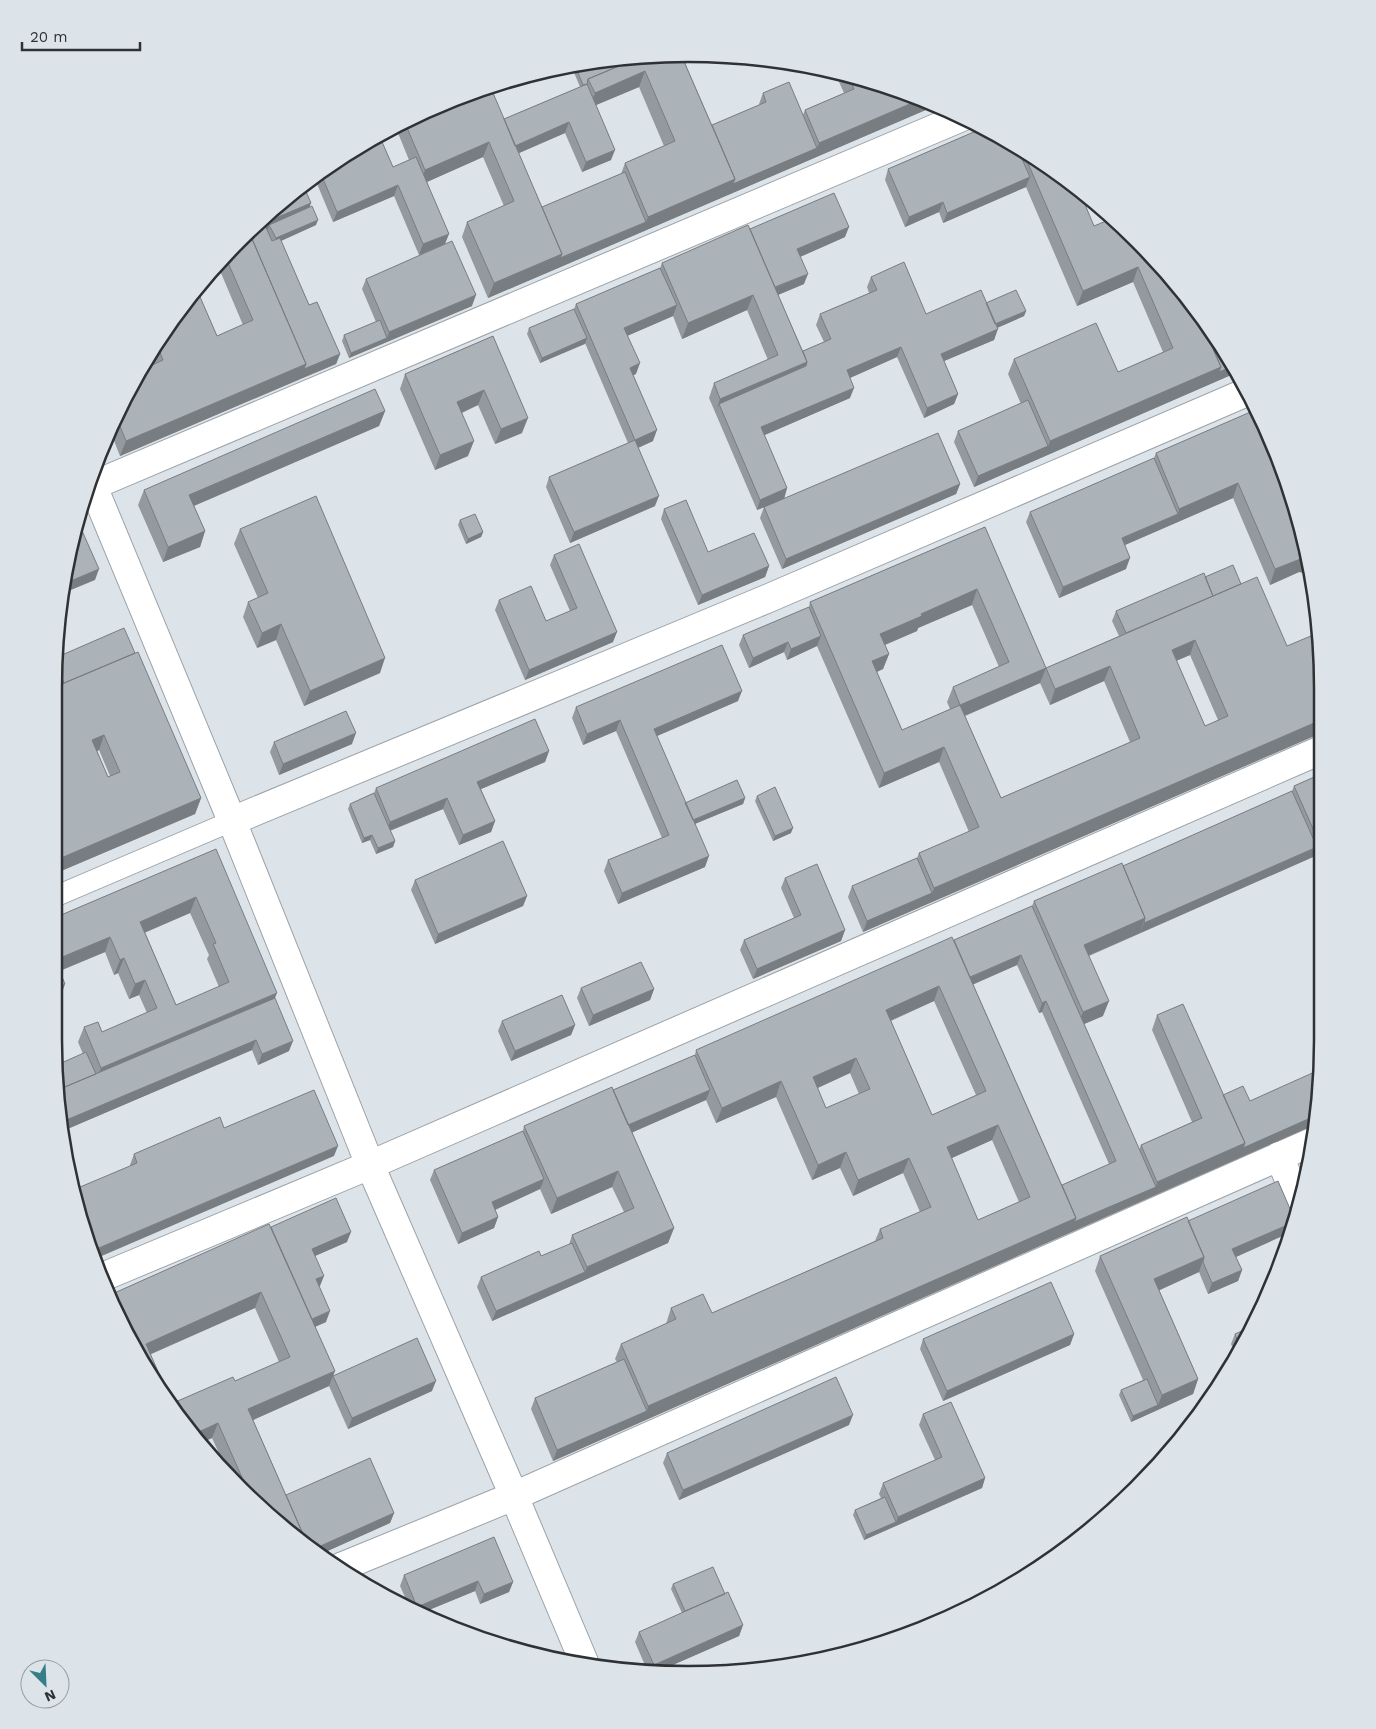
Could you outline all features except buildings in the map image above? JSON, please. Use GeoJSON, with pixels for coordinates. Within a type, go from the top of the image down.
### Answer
{"type":"FeatureCollection","features":[{"type":"Feature","properties":{"kind":"street"},"geometry":{"type":"LineString","coordinates":[[98,480],[952,121]]}},
{"type":"Feature","properties":{"kind":"street"},"geometry":{"type":"LineString","coordinates":[[232,821],[768,598],[1240,395]]}},
{"type":"Feature","properties":{"kind":"street"},"geometry":{"type":"LineString","coordinates":[[94,493],[232,821],[370,1165],[582,1657]]}},
{"type":"Feature","properties":{"kind":"street"},"geometry":{"type":"LineString","coordinates":[[108,1275],[370,1165],[1314,753]]}},
{"type":"Feature","properties":{"kind":"street"},"geometry":{"type":"LineString","coordinates":[[346,1565],[514,1496],[1304,1145]]}},
{"type":"Feature","properties":{"kind":"street"},"geometry":{"type":"LineString","coordinates":[[1279,1156],[1295,1192]]}},
{"type":"Feature","properties":{"kind":"lane"},"geometry":{"type":"LineString","coordinates":[[62,894],[232,821]]}}]}
